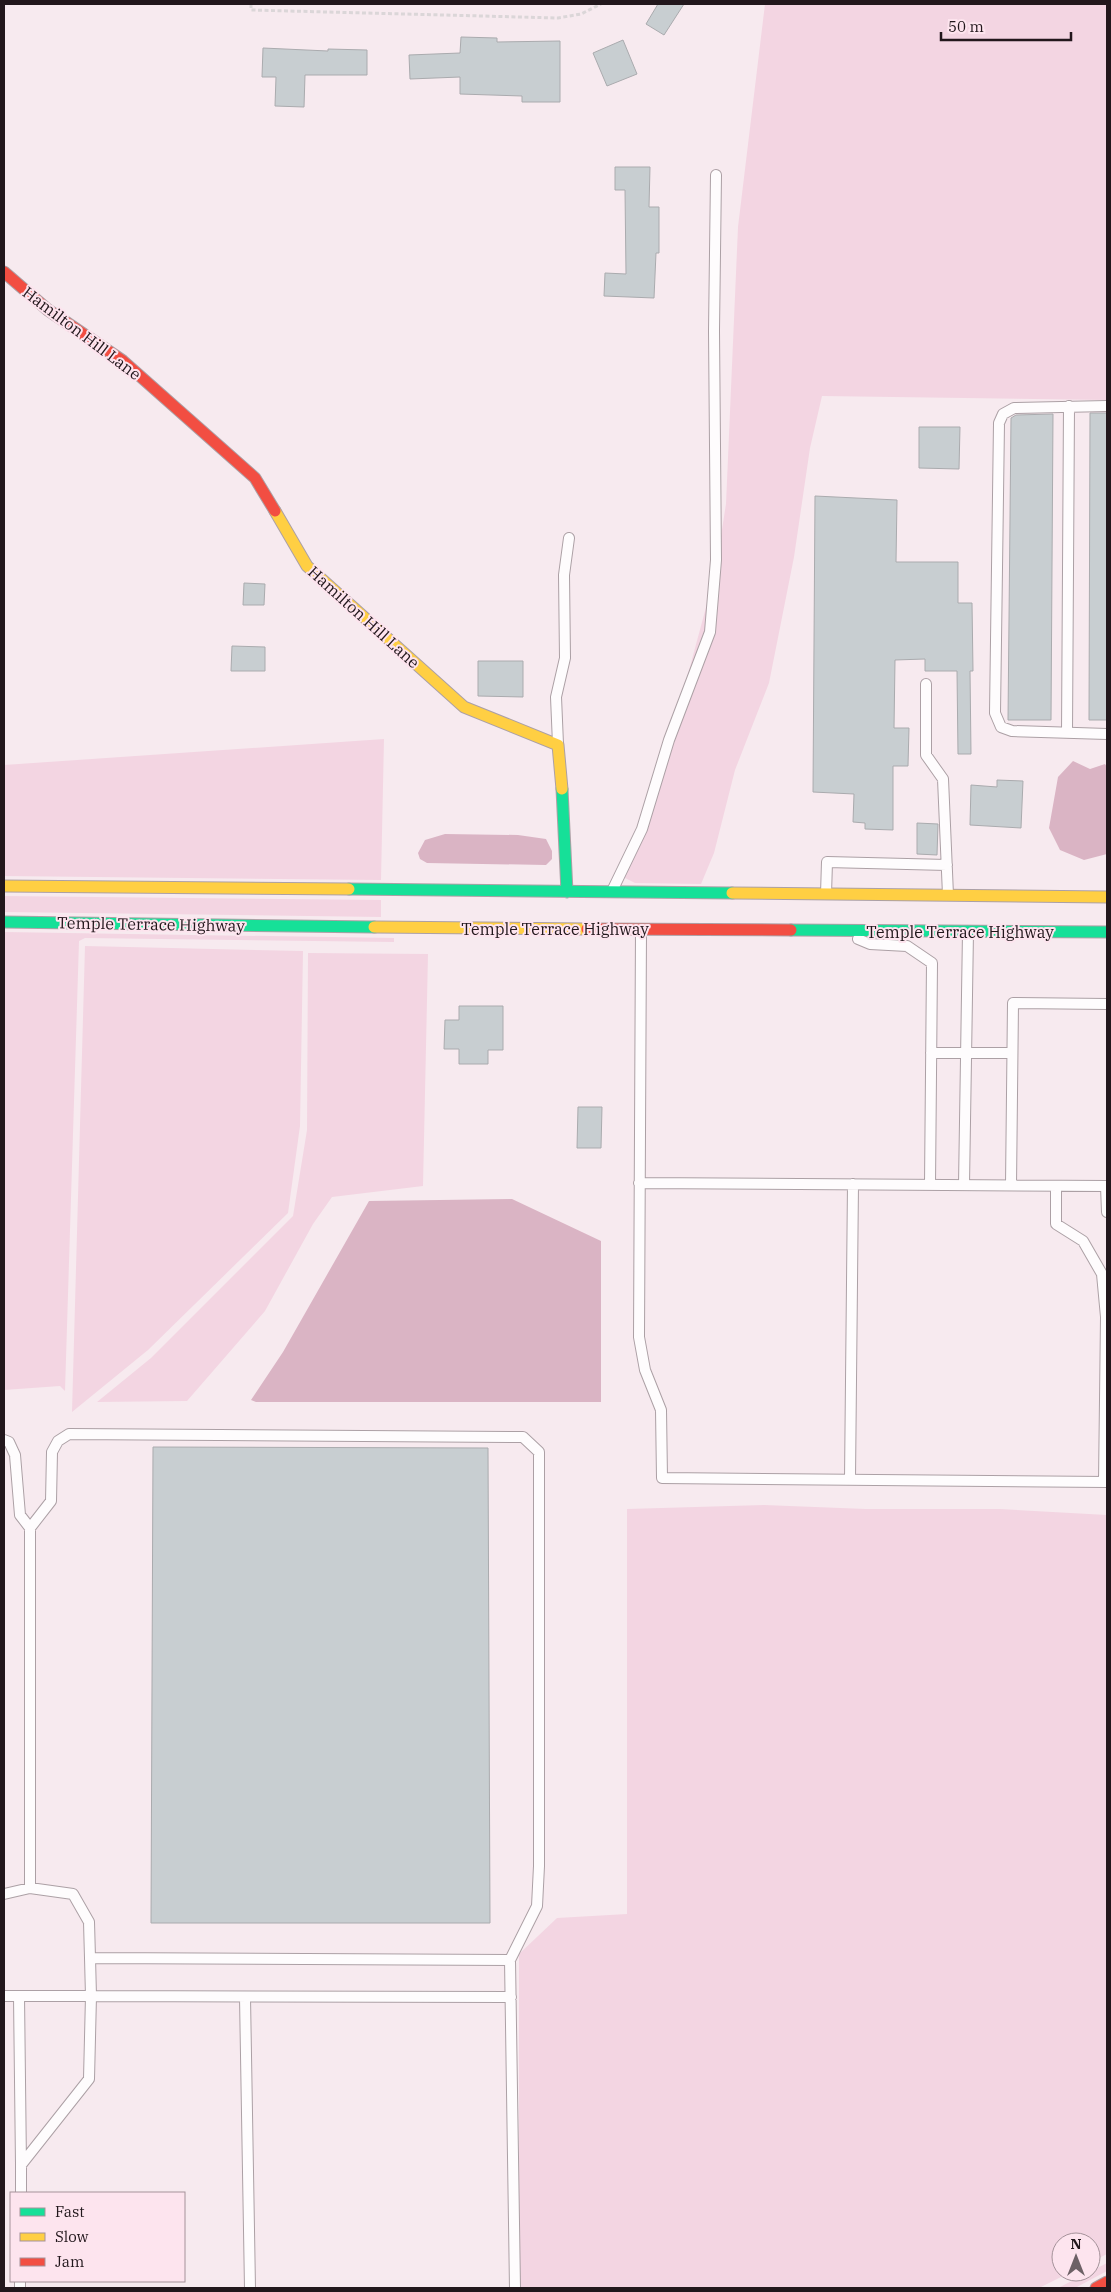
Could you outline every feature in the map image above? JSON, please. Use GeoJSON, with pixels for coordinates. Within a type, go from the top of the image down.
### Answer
{"type":"FeatureCollection","features":[{"type":"Feature","properties":{"kind":"main road","name":"Hamilton Hill Lane"},"geometry":{"type":"LineString","coordinates":[[4,272],[48,310],[123,361],[254,478],[307,566],[464,707],[558,745]]}},
{"type":"Feature","properties":{"kind":"main road"},"geometry":{"type":"LineString","coordinates":[[558,745],[564,807],[567,892]]}},
{"type":"Feature","properties":{"kind":"main road"},"geometry":{"type":"LineString","coordinates":[[4,886],[390,895],[567,892],[1107,897]]}},
{"type":"Feature","properties":{"kind":"main road","name":"Temple Terrace Highway"},"geometry":{"type":"LineString","coordinates":[[4,922],[390,923],[641,930],[1107,932]]}},
{"type":"Feature","properties":{"kind":"main road"},"geometry":{"type":"LineString","coordinates":[[1096,2288],[1107,2282]]}},
{"type":"Feature","properties":{"kind":"lane"},"geometry":{"type":"LineString","coordinates":[[611,893],[642,829],[669,740],[710,632],[716,560],[714,331],[716,175]]}},
{"type":"Feature","properties":{"kind":"lane"},"geometry":{"type":"LineString","coordinates":[[1067,733],[1068,406]]}},
{"type":"Feature","properties":{"kind":"lane"},"geometry":{"type":"LineString","coordinates":[[1107,406],[1014,408],[1003,414],[999,422],[995,714],[1001,727],[1012,731],[1107,734]]}},
{"type":"Feature","properties":{"kind":"lane"},"geometry":{"type":"LineString","coordinates":[[558,745],[556,697],[565,658],[564,575],[569,538]]}},
{"type":"Feature","properties":{"kind":"lane"},"geometry":{"type":"LineString","coordinates":[[926,684],[926,755],[943,779],[948,896]]}},
{"type":"Feature","properties":{"kind":"lane"},"geometry":{"type":"LineString","coordinates":[[826,895],[827,862],[947,865]]}},
{"type":"Feature","properties":{"kind":"lane"},"geometry":{"type":"LineString","coordinates":[[641,930],[639,1337],[644,1370],[661,1410],[662,1478],[1106,1482],[1106,1318],[1102,1274],[1083,1241],[1056,1224],[1056,1186]]}},
{"type":"Feature","properties":{"kind":"lane"},"geometry":{"type":"LineString","coordinates":[[841,931],[870,944],[907,946],[932,963],[930,1185]]}},
{"type":"Feature","properties":{"kind":"lane"},"geometry":{"type":"LineString","coordinates":[[964,1185],[968,932]]}},
{"type":"Feature","properties":{"kind":"lane"},"geometry":{"type":"LineString","coordinates":[[1010,1185],[1013,1003],[1107,1004]]}},
{"type":"Feature","properties":{"kind":"lane"},"geometry":{"type":"LineString","coordinates":[[931,1053],[1012,1053]]}},
{"type":"Feature","properties":{"kind":"lane"},"geometry":{"type":"LineString","coordinates":[[639,1183],[1107,1186],[1107,1212]]}},
{"type":"Feature","properties":{"kind":"lane"},"geometry":{"type":"LineString","coordinates":[[850,1479],[853,1184]]}},
{"type":"Feature","properties":{"kind":"lane"},"geometry":{"type":"LineString","coordinates":[[30,1528],[51,1502],[52,1452],[58,1441],[69,1434],[523,1437],[539,1452],[538,1906],[510,1960],[515,2288]]}},
{"type":"Feature","properties":{"kind":"lane"},"geometry":{"type":"LineString","coordinates":[[4,1440],[9,1442],[15,1455],[20,1515],[30,1528],[30,1888]]}},
{"type":"Feature","properties":{"kind":"lane"},"geometry":{"type":"LineString","coordinates":[[4,1894],[30,1888],[73,1894],[89,1922],[91,1996],[89,2079],[21,2165]]}},
{"type":"Feature","properties":{"kind":"lane"},"geometry":{"type":"LineString","coordinates":[[90,1958],[510,1960]]}},
{"type":"Feature","properties":{"kind":"lane"},"geometry":{"type":"LineString","coordinates":[[4,1996],[511,1998]]}},
{"type":"Feature","properties":{"kind":"lane"},"geometry":{"type":"LineString","coordinates":[[19,1996],[20,2192]]}},
{"type":"Feature","properties":{"kind":"lane"},"geometry":{"type":"LineString","coordinates":[[245,1997],[250,2288]]}},
{"type":"Feature","properties":{"kind":"path"},"geometry":{"type":"LineString","coordinates":[[251,4],[251,10],[558,18],[581,14],[601,4]]}},
{"type":"Feature","properties":{"kind":"shaded area"},"geometry":{"type":"Polygon","coordinates":[[[765,4],[1107,4],[1107,400],[822,396],[810,448],[794,557],[769,683],[735,770],[714,853],[701,884],[635,883],[621,876],[681,700],[715,574],[726,504],[738,227],[765,4]]]}},
{"type":"Feature","properties":{"kind":"shaded area"},"geometry":{"type":"Polygon","coordinates":[[[384,739],[381,880],[4,876],[4,765],[384,739]]]}},
{"type":"Feature","properties":{"kind":"shaded area"},"geometry":{"type":"Polygon","coordinates":[[[1073,761],[1090,769],[1105,764],[1107,767],[1107,854],[1084,860],[1060,850],[1049,828],[1058,777],[1073,761]]]}},
{"type":"Feature","properties":{"kind":"shaded area"},"geometry":{"type":"Polygon","coordinates":[[[445,834],[518,835],[546,839],[552,851],[552,859],[546,865],[427,863],[420,859],[418,853],[425,840],[445,834]]]}},
{"type":"Feature","properties":{"kind":"shaded area"},"geometry":{"type":"Polygon","coordinates":[[[4,896],[381,900],[381,917],[4,912],[4,896]]]}},
{"type":"Feature","properties":{"kind":"shaded area"},"geometry":{"type":"Polygon","coordinates":[[[4,932],[394,938],[394,942],[85,938],[79,941],[65,1391],[60,1386],[4,1390],[4,932]]]}},
{"type":"Feature","properties":{"kind":"shaded area"},"geometry":{"type":"Polygon","coordinates":[[[85,946],[303,951],[300,1126],[288,1213],[148,1350],[72,1412],[85,946]]]}},
{"type":"Feature","properties":{"kind":"shaded area"},"geometry":{"type":"Polygon","coordinates":[[[308,953],[428,954],[423,1186],[332,1197],[313,1224],[265,1311],[187,1401],[97,1402],[151,1358],[293,1216],[307,1130],[308,953]]]}},
{"type":"Feature","properties":{"kind":"shaded area"},"geometry":{"type":"Polygon","coordinates":[[[512,1199],[601,1241],[601,1402],[256,1402],[251,1400],[283,1352],[369,1201],[512,1199]]]}},
{"type":"Feature","properties":{"kind":"shaded area"},"geometry":{"type":"Polygon","coordinates":[[[764,1505],[866,1509],[1000,1509],[1107,1515],[1107,2254],[1101,2257],[1101,2232],[1051,2232],[1051,2282],[1039,2288],[519,2288],[519,1954],[557,1918],[627,1914],[627,1509],[764,1505]]]}},
{"type":"Feature","properties":{"kind":"shaded area"},"geometry":{"type":"Polygon","coordinates":[[[1107,2263],[1107,2271],[1101,2274],[1101,2266],[1107,2263]]]}},
{"type":"Feature","properties":{"kind":"shaded area"},"geometry":{"type":"Polygon","coordinates":[[[1070,2282],[1086,2282],[1075,2288],[1058,2288],[1070,2282]]]}},
{"type":"Feature","properties":{"kind":"building"},"geometry":{"type":"Polygon","coordinates":[[[658,4],[684,4],[664,35],[646,24],[658,4]]]}},
{"type":"Feature","properties":{"kind":"building"},"geometry":{"type":"Polygon","coordinates":[[[461,37],[497,38],[497,42],[560,41],[560,102],[522,102],[522,96],[460,94],[460,77],[410,79],[409,55],[460,53],[461,37]]]}},
{"type":"Feature","properties":{"kind":"building"},"geometry":{"type":"Polygon","coordinates":[[[623,40],[637,74],[607,86],[593,53],[623,40]]]}},
{"type":"Feature","properties":{"kind":"building"},"geometry":{"type":"Polygon","coordinates":[[[263,48],[328,51],[328,49],[367,50],[367,75],[305,75],[304,107],[275,106],[276,77],[262,77],[263,48]]]}},
{"type":"Feature","properties":{"kind":"building"},"geometry":{"type":"Polygon","coordinates":[[[615,167],[650,167],[649,207],[659,207],[659,253],[656,253],[654,298],[604,296],[605,273],[626,274],[625,190],[615,190],[615,167]]]}},
{"type":"Feature","properties":{"kind":"building"},"geometry":{"type":"Polygon","coordinates":[[[1090,413],[1107,413],[1107,720],[1089,720],[1090,413]]]}},
{"type":"Feature","properties":{"kind":"building"},"geometry":{"type":"Polygon","coordinates":[[[1053,414],[1051,720],[1008,720],[1011,418],[1016,415],[1053,414]]]}},
{"type":"Feature","properties":{"kind":"building"},"geometry":{"type":"Polygon","coordinates":[[[919,427],[960,427],[959,469],[919,468],[919,427]]]}},
{"type":"Feature","properties":{"kind":"building"},"geometry":{"type":"Polygon","coordinates":[[[815,496],[897,500],[896,562],[958,562],[958,603],[972,603],[973,671],[970,671],[971,754],[958,754],[957,671],[925,671],[925,659],[895,660],[894,728],[909,728],[908,766],[893,766],[893,830],[865,829],[865,823],[853,822],[854,794],[813,792],[815,496]]]}},
{"type":"Feature","properties":{"kind":"building"},"geometry":{"type":"Polygon","coordinates":[[[244,583],[265,584],[264,605],[243,605],[244,583]]]}},
{"type":"Feature","properties":{"kind":"building"},"geometry":{"type":"Polygon","coordinates":[[[232,646],[265,647],[265,671],[231,671],[232,646]]]}},
{"type":"Feature","properties":{"kind":"building"},"geometry":{"type":"Polygon","coordinates":[[[478,661],[523,661],[523,697],[478,696],[478,661]]]}},
{"type":"Feature","properties":{"kind":"building"},"geometry":{"type":"Polygon","coordinates":[[[997,780],[1023,781],[1021,828],[970,825],[971,785],[997,787],[997,780]]]}},
{"type":"Feature","properties":{"kind":"building"},"geometry":{"type":"Polygon","coordinates":[[[917,823],[938,824],[937,855],[917,854],[917,823]]]}},
{"type":"Feature","properties":{"kind":"building"},"geometry":{"type":"Polygon","coordinates":[[[459,1006],[503,1006],[503,1050],[488,1050],[488,1064],[459,1064],[459,1049],[444,1049],[445,1020],[459,1020],[459,1006]]]}},
{"type":"Feature","properties":{"kind":"building"},"geometry":{"type":"Polygon","coordinates":[[[578,1107],[602,1107],[601,1148],[577,1148],[578,1107]]]}},
{"type":"Feature","properties":{"kind":"building"},"geometry":{"type":"Polygon","coordinates":[[[153,1447],[488,1448],[490,1923],[151,1923],[153,1447]]]}},
{"type":"Feature","properties":{"kind":"traffic: fast"},"geometry":{"type":"LineString","coordinates":[[562,789],[567,892]]}},
{"type":"Feature","properties":{"kind":"traffic: fast"},"geometry":{"type":"LineString","coordinates":[[349,889],[732,893]]}},
{"type":"Feature","properties":{"kind":"traffic: fast"},"geometry":{"type":"LineString","coordinates":[[4,922],[374,927]]}},
{"type":"Feature","properties":{"kind":"traffic: fast"},"geometry":{"type":"LineString","coordinates":[[791,930],[1107,932]]}},
{"type":"Feature","properties":{"kind":"traffic: slow"},"geometry":{"type":"LineString","coordinates":[[275,511],[307,566],[464,707],[558,745],[562,789]]}},
{"type":"Feature","properties":{"kind":"traffic: slow"},"geometry":{"type":"LineString","coordinates":[[4,886],[349,889]]}},
{"type":"Feature","properties":{"kind":"traffic: slow"},"geometry":{"type":"LineString","coordinates":[[732,893],[1107,897]]}},
{"type":"Feature","properties":{"kind":"traffic: slow"},"geometry":{"type":"LineString","coordinates":[[374,927],[587,929]]}},
{"type":"Feature","properties":{"kind":"traffic: jam"},"geometry":{"type":"LineString","coordinates":[[4,272],[48,310],[123,361],[255,478],[275,511]]}},
{"type":"Feature","properties":{"kind":"traffic: jam"},"geometry":{"type":"LineString","coordinates":[[587,929],[791,930]]}},
{"type":"Feature","properties":{"kind":"traffic: jam"},"geometry":{"type":"LineString","coordinates":[[1096,2288],[1107,2282]]}}]}
